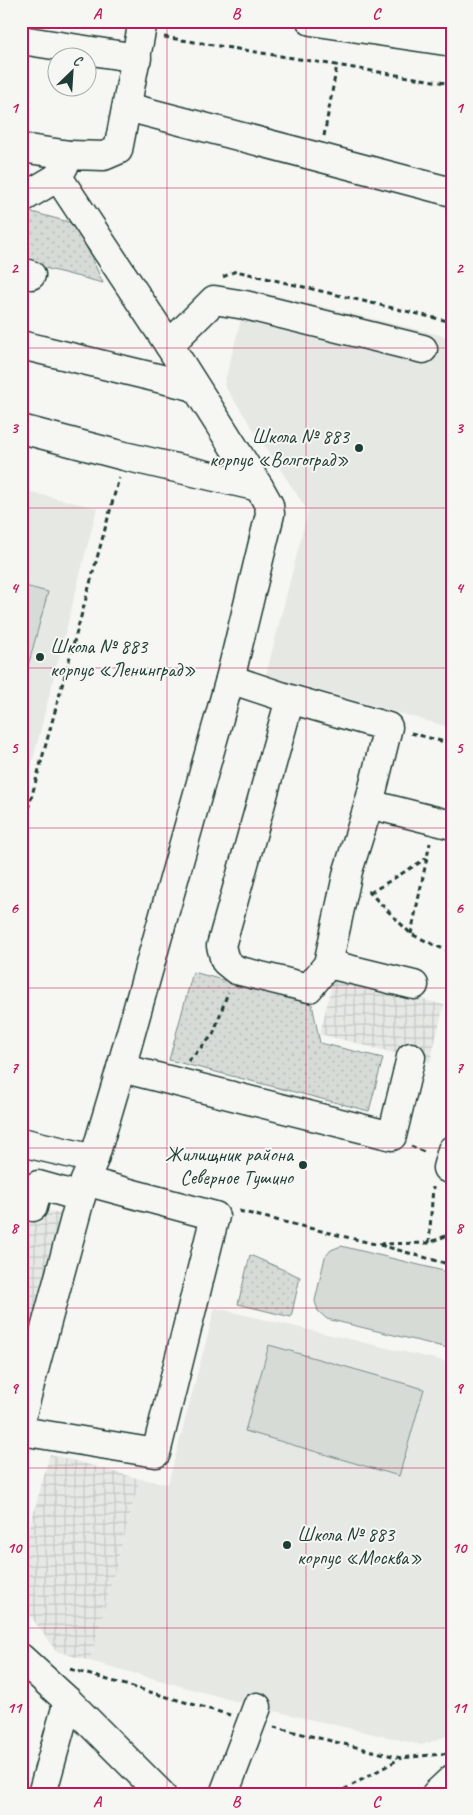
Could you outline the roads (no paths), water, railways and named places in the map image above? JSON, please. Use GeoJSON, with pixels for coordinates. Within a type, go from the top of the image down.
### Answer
{"type":"FeatureCollection","features":[{"type":"Feature","properties":{"kind":"street"},"geometry":{"type":"LineString","coordinates":[[311,21],[452,42]]}},
{"type":"Feature","properties":{"kind":"street"},"geometry":{"type":"LineString","coordinates":[[21,40],[140,37],[118,150],[104,156],[64,166],[22,201]]}},
{"type":"Feature","properties":{"kind":"street"},"geometry":{"type":"LineString","coordinates":[[127,108],[452,192]]}},
{"type":"Feature","properties":{"kind":"street"},"geometry":{"type":"LineString","coordinates":[[21,148],[64,166],[169,345],[259,488],[269,505],[270,514],[230,679],[121,1068],[86,1179],[21,1418]]}},
{"type":"Feature","properties":{"kind":"street"},"geometry":{"type":"LineString","coordinates":[[169,345],[214,300],[245,305],[423,349]]}},
{"type":"Feature","properties":{"kind":"street"},"geometry":{"type":"LineString","coordinates":[[21,345],[195,387]]}},
{"type":"Feature","properties":{"kind":"street"},"geometry":{"type":"LineString","coordinates":[[21,429],[259,488]]}},
{"type":"Feature","properties":{"kind":"street"},"geometry":{"type":"LineString","coordinates":[[230,679],[388,727],[369,804],[348,872],[328,964],[310,988],[236,970],[225,961],[221,946],[290,698]]}},
{"type":"Feature","properties":{"kind":"street"},"geometry":{"type":"LineString","coordinates":[[369,804],[443,823]]}},
{"type":"Feature","properties":{"kind":"street"},"geometry":{"type":"LineString","coordinates":[[328,964],[414,985]]}},
{"type":"Feature","properties":{"kind":"street"},"geometry":{"type":"LineString","coordinates":[[121,1068],[392,1136],[411,1058]]}},
{"type":"Feature","properties":{"kind":"street"},"geometry":{"type":"LineString","coordinates":[[21,1142],[86,1179],[215,1216],[156,1453],[21,1431]]}},
{"type":"Feature","properties":{"kind":"street"},"geometry":{"type":"LineString","coordinates":[[30,1191],[86,1179]]}},
{"type":"Feature","properties":{"kind":"street"},"geometry":{"type":"LineString","coordinates":[[21,1658],[68,1701],[160,1794]]}},
{"type":"Feature","properties":{"kind":"street"},"geometry":{"type":"LineString","coordinates":[[42,1794],[68,1701]]}},
{"type":"Feature","properties":{"kind":"street"},"geometry":{"type":"LineString","coordinates":[[224,1794],[257,1707]]}},
{"type":"Feature","properties":{"kind":"street"},"geometry":{"type":"LineString","coordinates":[[436,1794],[452,1779]]}},
{"type":"Feature","properties":{"kind":"place","name":"Школа № 883 корпус «Волгоград»"},"geometry":{"type":"Point","coordinates":[359,448]}},
{"type":"Feature","properties":{"kind":"place","name":"Школа № 883 корпус «Ленинград»"},"geometry":{"type":"Point","coordinates":[40,657]}},
{"type":"Feature","properties":{"kind":"place","name":"Жилищник района Северное Тушино"},"geometry":{"type":"Point","coordinates":[303,1165]}},
{"type":"Feature","properties":{"kind":"place","name":"Школа № 883 корпус «Москва»"},"geometry":{"type":"Point","coordinates":[287,1545]}}]}
